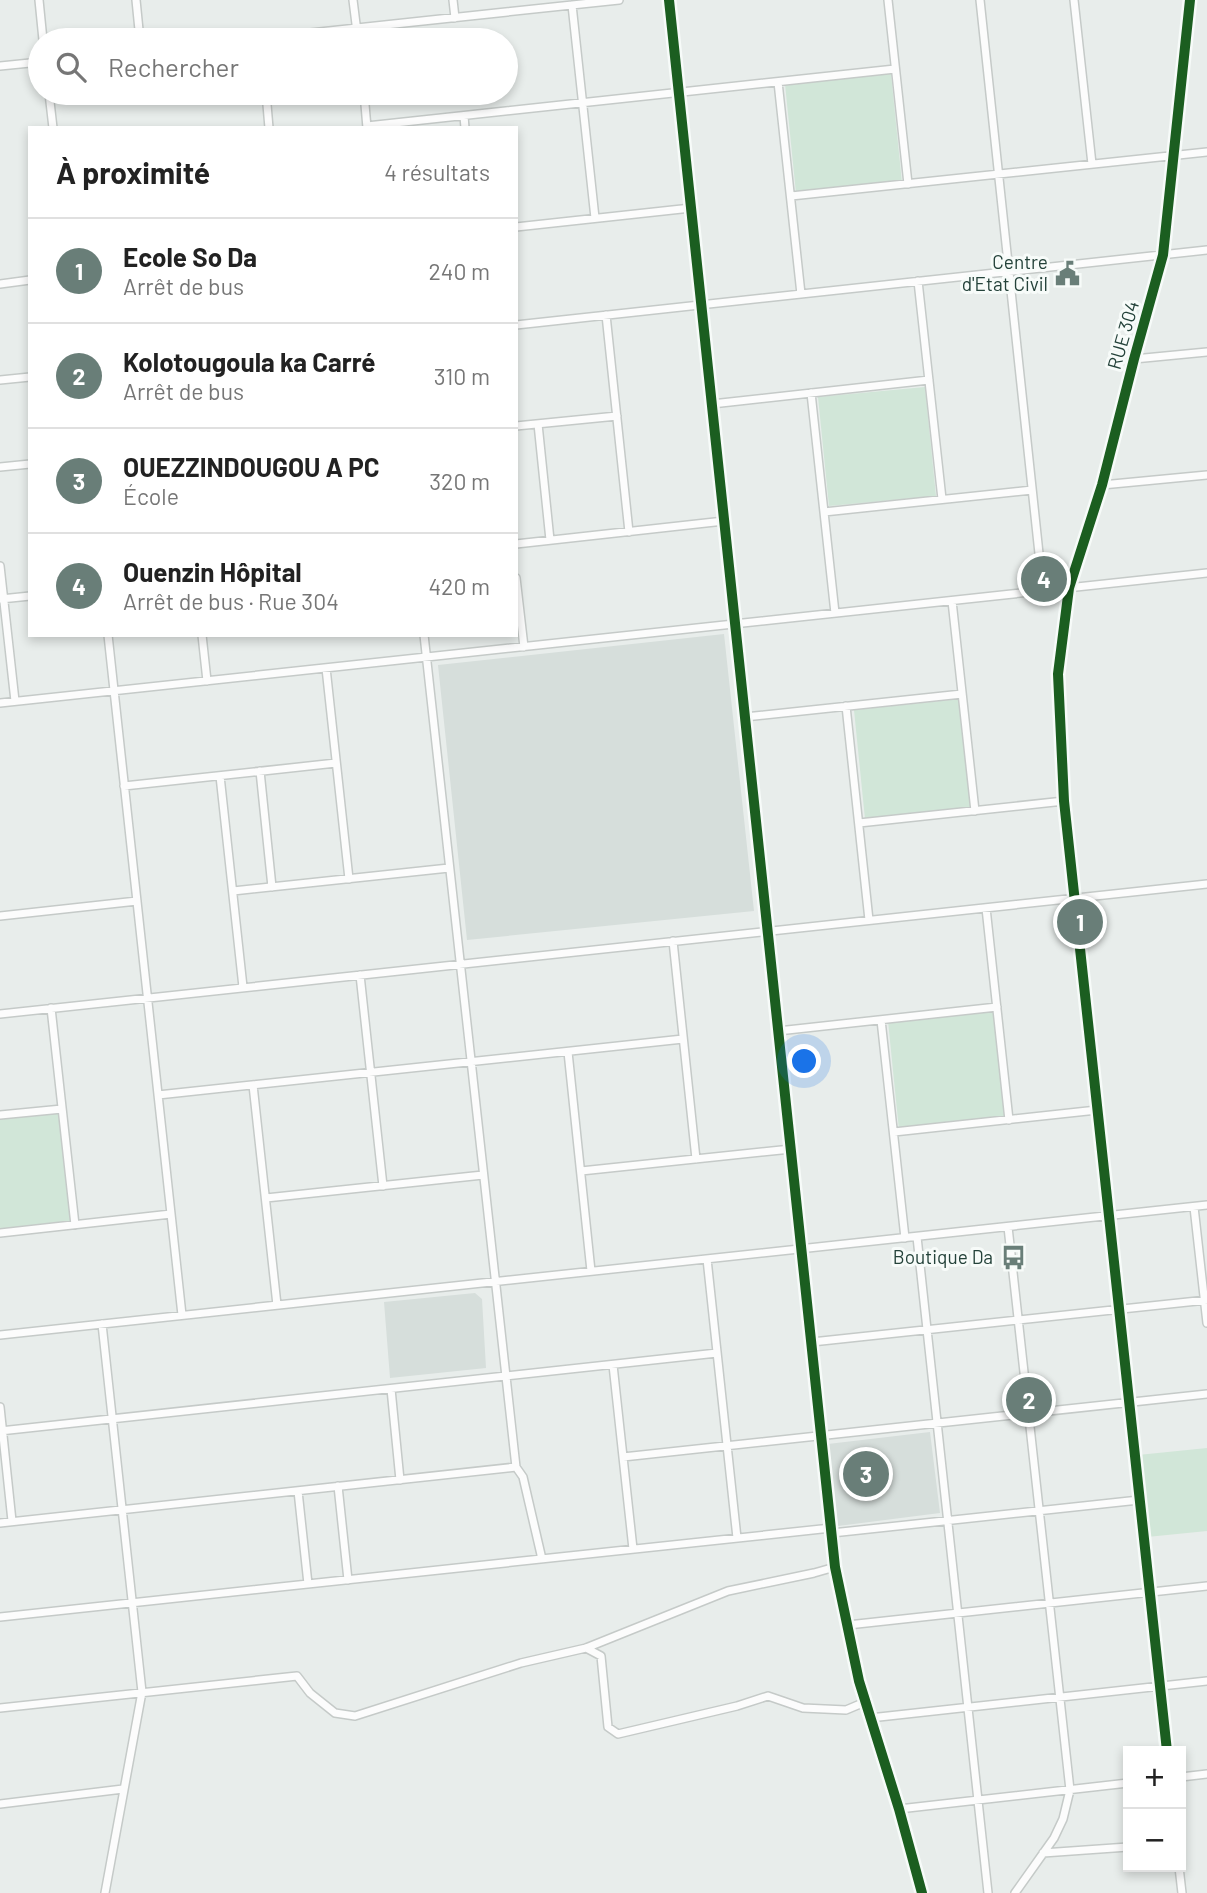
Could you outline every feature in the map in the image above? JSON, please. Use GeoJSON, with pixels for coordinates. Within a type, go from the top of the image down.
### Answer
{"type":"FeatureCollection","features":[{"type":"Feature","properties":{"kind":"street"},"geometry":{"type":"LineString","coordinates":[[39,0],[42,28]]}},
{"type":"Feature","properties":{"kind":"street"},"geometry":{"type":"LineString","coordinates":[[136,0],[139,28]]}},
{"type":"Feature","properties":{"kind":"street"},"geometry":{"type":"LineString","coordinates":[[353,0],[356,28],[619,0]]}},
{"type":"Feature","properties":{"kind":"street"},"geometry":{"type":"LineString","coordinates":[[453,0],[455,18]]}},
{"type":"Feature","properties":{"kind":"street"},"geometry":{"type":"LineString","coordinates":[[669,0],[835,1567],[859,1681],[922,1893]]}},
{"type":"Feature","properties":{"kind":"street"},"geometry":{"type":"LineString","coordinates":[[888,0],[908,184]]}},
{"type":"Feature","properties":{"kind":"street"},"geometry":{"type":"LineString","coordinates":[[980,0],[1043,591]]}},
{"type":"Feature","properties":{"kind":"street"},"geometry":{"type":"LineString","coordinates":[[1074,0],[1092,164]]}},
{"type":"Feature","properties":{"kind":"street","name":"RUE 304"},"geometry":{"type":"LineString","coordinates":[[1166,1746],[1064,801],[1058,674],[1069,588],[1101,485],[1163,255],[1190,0]]}},
{"type":"Feature","properties":{"kind":"street"},"geometry":{"type":"LineString","coordinates":[[572,5],[595,218]]}},
{"type":"Feature","properties":{"kind":"street"},"geometry":{"type":"LineString","coordinates":[[0,66],[28,63]]}},
{"type":"Feature","properties":{"kind":"street"},"geometry":{"type":"LineString","coordinates":[[376,126],[895,69]]}},
{"type":"Feature","properties":{"kind":"street"},"geometry":{"type":"LineString","coordinates":[[778,82],[801,294]]}},
{"type":"Feature","properties":{"kind":"street"},"geometry":{"type":"LineString","coordinates":[[50,105],[53,126]]}},
{"type":"Feature","properties":{"kind":"street"},"geometry":{"type":"LineString","coordinates":[[266,105],[269,126]]}},
{"type":"Feature","properties":{"kind":"street"},"geometry":{"type":"LineString","coordinates":[[365,105],[367,126]]}},
{"type":"Feature","properties":{"kind":"street"},"geometry":{"type":"LineString","coordinates":[[464,116],[465,126]]}},
{"type":"Feature","properties":{"kind":"street"},"geometry":{"type":"LineString","coordinates":[[790,196],[1207,152]]}},
{"type":"Feature","properties":{"kind":"street"},"geometry":{"type":"LineString","coordinates":[[518,227],[691,208]]}},
{"type":"Feature","properties":{"kind":"street"},"geometry":{"type":"LineString","coordinates":[[518,324],[1207,250]]}},
{"type":"Feature","properties":{"kind":"street"},"geometry":{"type":"LineString","coordinates":[[0,284],[28,281]]}},
{"type":"Feature","properties":{"kind":"street"},"geometry":{"type":"LineString","coordinates":[[918,281],[942,499]]}},
{"type":"Feature","properties":{"kind":"street"},"geometry":{"type":"LineString","coordinates":[[606,315],[629,532]]}},
{"type":"Feature","properties":{"kind":"street"},"geometry":{"type":"LineString","coordinates":[[1133,359],[1207,352]]}},
{"type":"Feature","properties":{"kind":"street"},"geometry":{"type":"LineString","coordinates":[[0,380],[28,377]]}},
{"type":"Feature","properties":{"kind":"street"},"geometry":{"type":"LineString","coordinates":[[712,404],[929,380]]}},
{"type":"Feature","properties":{"kind":"street"},"geometry":{"type":"LineString","coordinates":[[811,393],[835,614]]}},
{"type":"Feature","properties":{"kind":"street"},"geometry":{"type":"LineString","coordinates":[[518,426],[617,416]]}},
{"type":"Feature","properties":{"kind":"street"},"geometry":{"type":"LineString","coordinates":[[538,424],[550,540]]}},
{"type":"Feature","properties":{"kind":"street"},"geometry":{"type":"LineString","coordinates":[[0,467],[28,464]]}},
{"type":"Feature","properties":{"kind":"street"},"geometry":{"type":"LineString","coordinates":[[1101,485],[1207,475]]}},
{"type":"Feature","properties":{"kind":"street"},"geometry":{"type":"LineString","coordinates":[[824,512],[1032,490]]}},
{"type":"Feature","properties":{"kind":"street"},"geometry":{"type":"LineString","coordinates":[[518,544],[724,522]]}},
{"type":"Feature","properties":{"kind":"street"},"geometry":{"type":"LineString","coordinates":[[0,566],[15,701]]}},
{"type":"Feature","properties":{"kind":"street"},"geometry":{"type":"LineString","coordinates":[[0,703],[1207,573]]}},
{"type":"Feature","properties":{"kind":"street"},"geometry":{"type":"LineString","coordinates":[[518,595],[524,647]]}},
{"type":"Feature","properties":{"kind":"street"},"geometry":{"type":"LineString","coordinates":[[2,599],[28,596]]}},
{"type":"Feature","properties":{"kind":"street"},"geometry":{"type":"LineString","coordinates":[[952,601],[975,811]]}},
{"type":"Feature","properties":{"kind":"street"},"geometry":{"type":"LineString","coordinates":[[108,637],[182,1315]]}},
{"type":"Feature","properties":{"kind":"street"},"geometry":{"type":"LineString","coordinates":[[202,637],[207,681]]}},
{"type":"Feature","properties":{"kind":"street"},"geometry":{"type":"LineString","coordinates":[[424,637],[516,1467],[523,1477],[542,1559]]}},
{"type":"Feature","properties":{"kind":"street"},"geometry":{"type":"LineString","coordinates":[[326,668],[349,879]]}},
{"type":"Feature","properties":{"kind":"street"},"geometry":{"type":"LineString","coordinates":[[745,717],[962,694]]}},
{"type":"Feature","properties":{"kind":"street"},"geometry":{"type":"LineString","coordinates":[[846,706],[869,920]]}},
{"type":"Feature","properties":{"kind":"street"},"geometry":{"type":"LineString","coordinates":[[124,786],[336,763]]}},
{"type":"Feature","properties":{"kind":"street"},"geometry":{"type":"LineString","coordinates":[[260,771],[272,887]]}},
{"type":"Feature","properties":{"kind":"street"},"geometry":{"type":"LineString","coordinates":[[220,776],[243,988]]}},
{"type":"Feature","properties":{"kind":"street"},"geometry":{"type":"LineString","coordinates":[[859,823],[1064,801]]}},
{"type":"Feature","properties":{"kind":"street"},"geometry":{"type":"LineString","coordinates":[[233,891],[449,868]]}},
{"type":"Feature","properties":{"kind":"street"},"geometry":{"type":"LineString","coordinates":[[0,1014],[1207,884]]}},
{"type":"Feature","properties":{"kind":"street"},"geometry":{"type":"LineString","coordinates":[[0,916],[137,901]]}},
{"type":"Feature","properties":{"kind":"street"},"geometry":{"type":"LineString","coordinates":[[986,908],[1009,1120]]}},
{"type":"Feature","properties":{"kind":"street"},"geometry":{"type":"LineString","coordinates":[[673,941],[696,1159]]}},
{"type":"Feature","properties":{"kind":"street"},"geometry":{"type":"LineString","coordinates":[[360,975],[383,1186]]}},
{"type":"Feature","properties":{"kind":"street"},"geometry":{"type":"LineString","coordinates":[[778,1031],[997,1007]]}},
{"type":"Feature","properties":{"kind":"street"},"geometry":{"type":"LineString","coordinates":[[51,1008],[75,1225]]}},
{"type":"Feature","properties":{"kind":"street"},"geometry":{"type":"LineString","coordinates":[[881,1020],[905,1238]]}},
{"type":"Feature","properties":{"kind":"street"},"geometry":{"type":"LineString","coordinates":[[158,1096],[684,1039]]}},
{"type":"Feature","properties":{"kind":"street"},"geometry":{"type":"LineString","coordinates":[[568,1052],[592,1271]]}},
{"type":"Feature","properties":{"kind":"street"},"geometry":{"type":"LineString","coordinates":[[253,1085],[277,1305]]}},
{"type":"Feature","properties":{"kind":"street"},"geometry":{"type":"LineString","coordinates":[[0,1115],[62,1109]]}},
{"type":"Feature","properties":{"kind":"street"},"geometry":{"type":"LineString","coordinates":[[894,1132],[1097,1110]]}},
{"type":"Feature","properties":{"kind":"street"},"geometry":{"type":"LineString","coordinates":[[581,1171],[791,1149]]}},
{"type":"Feature","properties":{"kind":"street"},"geometry":{"type":"LineString","coordinates":[[266,1198],[483,1175]]}},
{"type":"Feature","properties":{"kind":"street"},"geometry":{"type":"LineString","coordinates":[[0,1335],[1207,1205]]}},
{"type":"Feature","properties":{"kind":"street"},"geometry":{"type":"LineString","coordinates":[[1194,1207],[1207,1323]]}},
{"type":"Feature","properties":{"kind":"street"},"geometry":{"type":"LineString","coordinates":[[0,1233],[171,1214]]}},
{"type":"Feature","properties":{"kind":"street"},"geometry":{"type":"LineString","coordinates":[[1008,1227],[1070,1790],[1063,1819],[1054,1838],[1015,1893]]}},
{"type":"Feature","properties":{"kind":"street"},"geometry":{"type":"LineString","coordinates":[[917,1237],[988,1893]]}},
{"type":"Feature","properties":{"kind":"street"},"geometry":{"type":"LineString","coordinates":[[707,1259],[737,1538]]}},
{"type":"Feature","properties":{"kind":"street"},"geometry":{"type":"LineString","coordinates":[[812,1342],[1206,1300]]}},
{"type":"Feature","properties":{"kind":"street"},"geometry":{"type":"LineString","coordinates":[[102,1324],[142,1692],[105,1893]]}},
{"type":"Feature","properties":{"kind":"street"},"geometry":{"type":"LineString","coordinates":[[1,1430],[717,1353]]}},
{"type":"Feature","properties":{"kind":"street"},"geometry":{"type":"LineString","coordinates":[[613,1365],[633,1549]]}},
{"type":"Feature","properties":{"kind":"street"},"geometry":{"type":"LineString","coordinates":[[391,1389],[400,1480]]}},
{"type":"Feature","properties":{"kind":"street"},"geometry":{"type":"LineString","coordinates":[[623,1457],[1207,1394]]}},
{"type":"Feature","properties":{"kind":"street"},"geometry":{"type":"LineString","coordinates":[[0,1407],[12,1521]]}},
{"type":"Feature","properties":{"kind":"street"},"geometry":{"type":"LineString","coordinates":[[0,1523],[516,1467]]}},
{"type":"Feature","properties":{"kind":"street"},"geometry":{"type":"LineString","coordinates":[[338,1486],[348,1580]]}},
{"type":"Feature","properties":{"kind":"street"},"geometry":{"type":"LineString","coordinates":[[298,1491],[308,1584]]}},
{"type":"Feature","properties":{"kind":"street"},"geometry":{"type":"LineString","coordinates":[[0,1617],[737,1538],[1139,1500]]}},
{"type":"Feature","properties":{"kind":"street"},"geometry":{"type":"LineString","coordinates":[[0,1708],[297,1676],[310,1693],[335,1713],[355,1716],[521,1663],[586,1648],[728,1591],[835,1567]]}},
{"type":"Feature","properties":{"kind":"street"},"geometry":{"type":"LineString","coordinates":[[848,1625],[1207,1586]]}},
{"type":"Feature","properties":{"kind":"street"},"geometry":{"type":"LineString","coordinates":[[586,1648],[601,1657],[608,1727],[618,1734],[768,1696],[803,1708],[846,1710],[866,1702]]}},
{"type":"Feature","properties":{"kind":"street"},"geometry":{"type":"LineString","coordinates":[[870,1717],[1207,1681]]}},
{"type":"Feature","properties":{"kind":"street"},"geometry":{"type":"LineString","coordinates":[[1186,1776],[1207,1774]]}},
{"type":"Feature","properties":{"kind":"street"},"geometry":{"type":"LineString","coordinates":[[899,1810],[1123,1784]]}},
{"type":"Feature","properties":{"kind":"street"},"geometry":{"type":"LineString","coordinates":[[0,1804],[123,1789]]}},
{"type":"Feature","properties":{"kind":"street"},"geometry":{"type":"LineString","coordinates":[[1043,1853],[1123,1847]]}},
{"type":"Feature","properties":{"kind":"street"},"geometry":{"type":"LineString","coordinates":[[1180,1872],[1182,1893]]}},
{"type":"Feature","properties":{"kind":"shaded area"},"geometry":{"type":"Polygon","coordinates":[[[724,634],[754,911],[467,940],[438,665],[724,634]]]}},
{"type":"Feature","properties":{"kind":"shaded area"},"geometry":{"type":"Polygon","coordinates":[[[475,1293],[482,1299],[486,1368],[390,1378],[384,1302],[475,1293]]]}},
{"type":"Feature","properties":{"kind":"shaded area"},"geometry":{"type":"Polygon","coordinates":[[[930,1432],[940,1513],[838,1526],[828,1444],[930,1432]]]}},
{"type":"Feature","properties":{"kind":"green space"},"geometry":{"type":"Polygon","coordinates":[[[891,74],[902,183],[796,193],[785,84],[891,74]]]}},
{"type":"Feature","properties":{"kind":"green space"},"geometry":{"type":"Polygon","coordinates":[[[925,387],[936,496],[829,506],[818,397],[925,387]]]}},
{"type":"Feature","properties":{"kind":"green space"},"geometry":{"type":"Polygon","coordinates":[[[960,699],[971,808],[865,819],[854,710],[960,699]]]}},
{"type":"Feature","properties":{"kind":"green space"},"geometry":{"type":"Polygon","coordinates":[[[994,1010],[1005,1119],[899,1130],[888,1021],[994,1010]]]}},
{"type":"Feature","properties":{"kind":"green space"},"geometry":{"type":"Polygon","coordinates":[[[60,1113],[71,1222],[0,1229],[0,1119],[60,1113]]]}},
{"type":"Feature","properties":{"kind":"green space"},"geometry":{"type":"Polygon","coordinates":[[[1207,1448],[1207,1531],[1147,1537],[1138,1455],[1207,1448]]]}},
{"type":"Feature","properties":{"kind":"cycle path"},"geometry":{"type":"LineString","coordinates":[[669,0],[835,1567],[859,1681],[922,1893]]}},
{"type":"Feature","properties":{"kind":"cycle path"},"geometry":{"type":"LineString","coordinates":[[1166,1746],[1064,801],[1058,674],[1069,588],[1102,485],[1163,255],[1190,0]]}},
{"type":"Feature","properties":{"kind":"place","name":"Centre d'Etat Civil"},"geometry":{"type":"Point","coordinates":[1068,273]}},
{"type":"Feature","properties":{"kind":"place","name":"Ouenzin Hôpital"},"geometry":{"type":"Point","coordinates":[1044,579]}},
{"type":"Feature","properties":{"kind":"place","name":"Ecole So Da"},"geometry":{"type":"Point","coordinates":[1080,922]}},
{"type":"Feature","properties":{"kind":"place","name":"Boutique Da"},"geometry":{"type":"Point","coordinates":[1013,1257]}},
{"type":"Feature","properties":{"kind":"place","name":"Kolotougoula ka Carré"},"geometry":{"type":"Point","coordinates":[1029,1400]}},
{"type":"Feature","properties":{"kind":"place","name":"OUEZZINDOUGOU A PC"},"geometry":{"type":"Point","coordinates":[866,1474]}}]}
